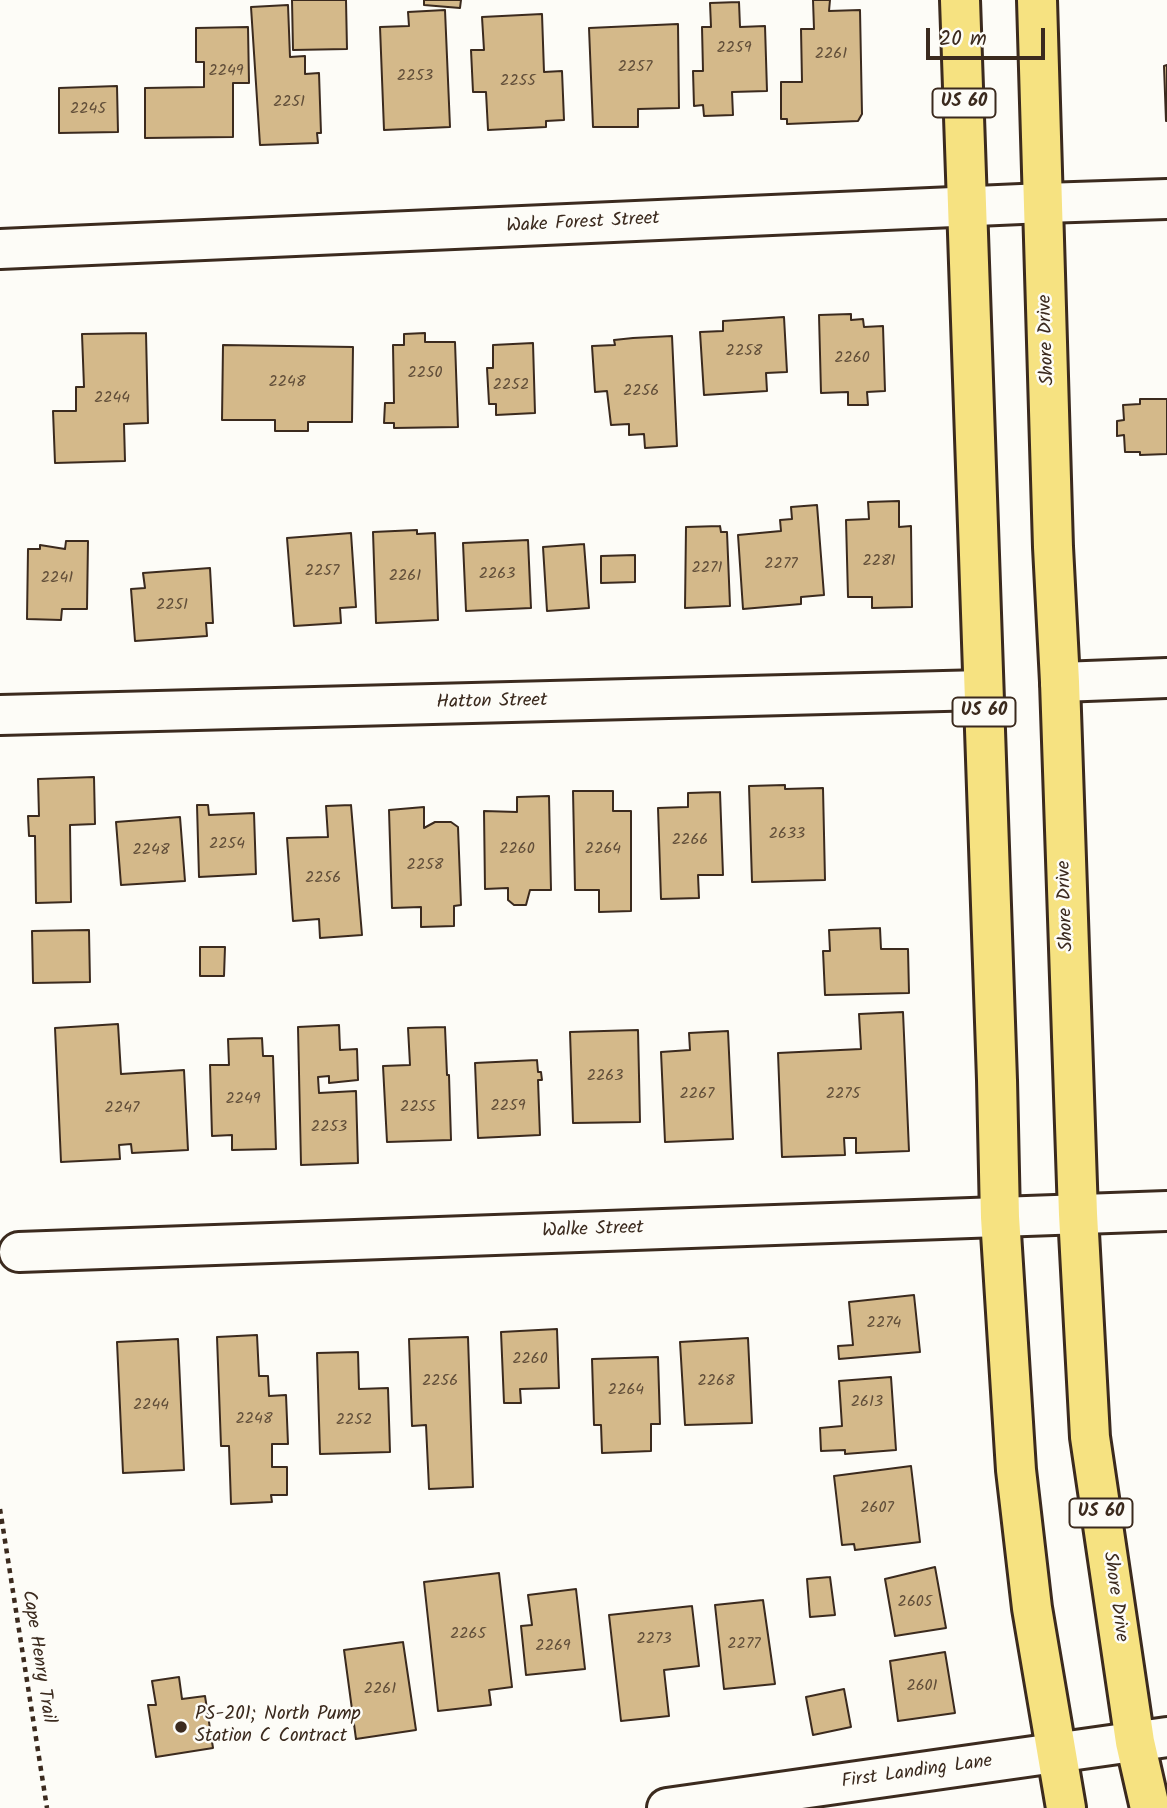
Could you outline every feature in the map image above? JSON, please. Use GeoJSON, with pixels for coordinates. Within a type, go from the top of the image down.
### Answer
{"type":"FeatureCollection","features":[{"type":"Feature","properties":{"kind":"highway","name":"US 60"},"geometry":{"type":"LineString","coordinates":[[960,0],[1000,1217],[1016,1470],[1032,1608],[1066,1808]]}},
{"type":"Feature","properties":{"kind":"highway","name":"Shore Drive"},"geometry":{"type":"LineString","coordinates":[[1037,0],[1053,547],[1078,1214],[1090,1437],[1151,1740],[1150,1808]]}},
{"type":"Feature","properties":{"kind":"street","name":"Wake Forest Street"},"geometry":{"type":"LineString","coordinates":[[0,250],[1167,199]]}},
{"type":"Feature","properties":{"kind":"street"},"geometry":{"type":"LineString","coordinates":[[1060,682],[1167,678]]}},
{"type":"Feature","properties":{"kind":"street","name":"Hatton Street"},"geometry":{"type":"LineString","coordinates":[[0,715],[983,690]]}},
{"type":"Feature","properties":{"kind":"street","name":"Walke Street"},"geometry":{"type":"LineString","coordinates":[[19,1252],[1167,1211]]}},
{"type":"Feature","properties":{"kind":"street","name":"First Landing Lane"},"geometry":{"type":"LineString","coordinates":[[667,1808],[1151,1740]]}},
{"type":"Feature","properties":{"kind":"path","name":"Cape Henry Trail"},"geometry":{"type":"LineString","coordinates":[[0,1509],[47,1808]]}},
{"type":"Feature","properties":{"kind":"building"},"geometry":{"type":"Polygon","coordinates":[[[292,0],[346,0],[347,49],[293,50],[292,0]]]}},
{"type":"Feature","properties":{"kind":"building"},"geometry":{"type":"Polygon","coordinates":[[[424,0],[461,0],[460,8],[424,5],[424,0]]]}},
{"type":"Feature","properties":{"kind":"building"},"geometry":{"type":"Polygon","coordinates":[[[813,0],[830,0],[829,11],[860,10],[862,114],[858,121],[787,124],[787,119],[781,119],[781,82],[802,82],[801,29],[814,29],[813,0]]]}},
{"type":"Feature","properties":{"kind":"building"},"geometry":{"type":"Polygon","coordinates":[[[739,2],[740,27],[765,26],[767,91],[732,92],[733,115],[704,116],[703,105],[694,106],[693,71],[703,71],[702,27],[711,27],[710,3],[739,2]]]}},
{"type":"Feature","properties":{"kind":"building"},"geometry":{"type":"Polygon","coordinates":[[[288,5],[290,57],[305,56],[305,74],[319,73],[321,133],[317,133],[318,143],[260,145],[251,7],[288,5]]]}},
{"type":"Feature","properties":{"kind":"building"},"geometry":{"type":"Polygon","coordinates":[[[445,10],[450,127],[384,130],[380,27],[409,26],[408,12],[445,10]]]}},
{"type":"Feature","properties":{"kind":"building"},"geometry":{"type":"Polygon","coordinates":[[[542,14],[544,72],[562,71],[564,120],[546,121],[546,127],[488,130],[486,92],[473,92],[471,50],[484,50],[482,17],[542,14]]]}},
{"type":"Feature","properties":{"kind":"building"},"geometry":{"type":"Polygon","coordinates":[[[678,24],[679,108],[638,109],[638,127],[593,127],[589,28],[678,24]]]}},
{"type":"Feature","properties":{"kind":"building"},"geometry":{"type":"Polygon","coordinates":[[[248,27],[249,83],[233,83],[233,137],[145,138],[145,88],[204,87],[204,62],[196,62],[196,28],[248,27]]]}},
{"type":"Feature","properties":{"kind":"building"},"geometry":{"type":"Polygon","coordinates":[[[1167,65],[1167,121],[1166,121],[1164,66],[1167,65]]]}},
{"type":"Feature","properties":{"kind":"building"},"geometry":{"type":"Polygon","coordinates":[[[117,86],[118,132],[59,133],[59,88],[117,86]]]}},
{"type":"Feature","properties":{"kind":"building"},"geometry":{"type":"Polygon","coordinates":[[[851,314],[851,320],[863,319],[864,327],[883,326],[885,391],[867,392],[868,405],[848,405],[848,392],[821,393],[819,315],[851,314]]]}},
{"type":"Feature","properties":{"kind":"building"},"geometry":{"type":"Polygon","coordinates":[[[784,317],[787,372],[766,373],[767,391],[704,395],[700,332],[723,331],[723,321],[784,317]]]}},
{"type":"Feature","properties":{"kind":"building"},"geometry":{"type":"Polygon","coordinates":[[[146,333],[148,423],[124,424],[125,461],[55,463],[53,411],[76,411],[76,387],[84,387],[82,334],[146,333]]]}},
{"type":"Feature","properties":{"kind":"building"},"geometry":{"type":"Polygon","coordinates":[[[425,333],[425,342],[455,342],[458,427],[394,428],[394,423],[384,423],[385,403],[394,403],[393,345],[404,345],[404,334],[425,333]]]}},
{"type":"Feature","properties":{"kind":"building"},"geometry":{"type":"Polygon","coordinates":[[[672,336],[677,446],[645,448],[644,434],[629,435],[629,424],[611,425],[607,391],[595,392],[592,346],[615,345],[614,340],[672,336]]]}},
{"type":"Feature","properties":{"kind":"building"},"geometry":{"type":"Polygon","coordinates":[[[533,343],[535,413],[496,415],[496,404],[489,404],[487,368],[493,368],[493,345],[533,343]]]}},
{"type":"Feature","properties":{"kind":"building"},"geometry":{"type":"Polygon","coordinates":[[[223,345],[353,347],[352,422],[308,422],[308,431],[275,431],[275,420],[222,420],[223,345]]]}},
{"type":"Feature","properties":{"kind":"building"},"geometry":{"type":"Polygon","coordinates":[[[1140,399],[1167,399],[1167,454],[1140,455],[1140,452],[1125,452],[1124,435],[1117,436],[1117,421],[1124,420],[1123,405],[1140,404],[1140,399]]]}},
{"type":"Feature","properties":{"kind":"building"},"geometry":{"type":"Polygon","coordinates":[[[899,501],[899,527],[911,526],[912,607],[872,608],[872,597],[848,597],[846,520],[869,519],[868,502],[899,501]]]}},
{"type":"Feature","properties":{"kind":"building"},"geometry":{"type":"Polygon","coordinates":[[[817,505],[824,595],[801,597],[801,604],[743,609],[738,535],[781,531],[780,520],[792,519],[791,507],[817,505]]]}},
{"type":"Feature","properties":{"kind":"building"},"geometry":{"type":"Polygon","coordinates":[[[720,526],[721,532],[727,532],[730,606],[685,608],[686,527],[720,526]]]}},
{"type":"Feature","properties":{"kind":"building"},"geometry":{"type":"Polygon","coordinates":[[[417,530],[417,534],[435,533],[438,620],[376,623],[373,532],[417,530]]]}},
{"type":"Feature","properties":{"kind":"building"},"geometry":{"type":"Polygon","coordinates":[[[351,533],[356,607],[340,608],[341,623],[294,626],[287,538],[351,533]]]}},
{"type":"Feature","properties":{"kind":"building"},"geometry":{"type":"Polygon","coordinates":[[[528,540],[531,608],[466,611],[463,543],[528,540]]]}},
{"type":"Feature","properties":{"kind":"building"},"geometry":{"type":"Polygon","coordinates":[[[66,541],[88,541],[87,609],[62,609],[61,620],[27,619],[28,549],[40,549],[40,545],[65,549],[66,541]]]}},
{"type":"Feature","properties":{"kind":"building"},"geometry":{"type":"Polygon","coordinates":[[[584,544],[589,608],[547,611],[543,547],[584,544]]]}},
{"type":"Feature","properties":{"kind":"building"},"geometry":{"type":"Polygon","coordinates":[[[635,555],[635,582],[601,583],[601,556],[635,555]]]}},
{"type":"Feature","properties":{"kind":"building"},"geometry":{"type":"Polygon","coordinates":[[[210,568],[213,623],[206,623],[207,636],[135,641],[131,589],[145,588],[143,573],[210,568]]]}},
{"type":"Feature","properties":{"kind":"building"},"geometry":{"type":"Polygon","coordinates":[[[94,777],[95,824],[70,825],[71,902],[36,903],[35,836],[29,836],[28,816],[39,816],[38,779],[94,777]]]}},
{"type":"Feature","properties":{"kind":"building"},"geometry":{"type":"Polygon","coordinates":[[[785,785],[785,789],[823,788],[825,880],[752,882],[749,786],[785,785]]]}},
{"type":"Feature","properties":{"kind":"building"},"geometry":{"type":"Polygon","coordinates":[[[573,791],[613,791],[613,811],[631,811],[631,911],[599,912],[599,890],[575,890],[573,791]]]}},
{"type":"Feature","properties":{"kind":"building"},"geometry":{"type":"Polygon","coordinates":[[[720,792],[723,875],[698,875],[699,898],[661,899],[658,808],[688,807],[688,793],[720,792]]]}},
{"type":"Feature","properties":{"kind":"building"},"geometry":{"type":"Polygon","coordinates":[[[549,796],[551,890],[530,890],[526,905],[514,905],[508,900],[508,888],[485,889],[484,811],[517,812],[517,797],[549,796]]]}},
{"type":"Feature","properties":{"kind":"building"},"geometry":{"type":"Polygon","coordinates":[[[197,805],[208,805],[209,815],[254,813],[256,874],[199,877],[197,805]]]}},
{"type":"Feature","properties":{"kind":"building"},"geometry":{"type":"Polygon","coordinates":[[[351,805],[362,935],[320,938],[319,919],[293,921],[287,838],[328,837],[326,806],[351,805]]]}},
{"type":"Feature","properties":{"kind":"building"},"geometry":{"type":"Polygon","coordinates":[[[424,807],[424,828],[435,822],[451,822],[458,827],[461,905],[454,906],[454,926],[421,927],[421,907],[392,908],[389,810],[424,807]]]}},
{"type":"Feature","properties":{"kind":"building"},"geometry":{"type":"Polygon","coordinates":[[[180,817],[185,881],[121,885],[116,822],[180,817]]]}},
{"type":"Feature","properties":{"kind":"building"},"geometry":{"type":"Polygon","coordinates":[[[880,928],[881,949],[908,949],[909,993],[825,995],[823,951],[830,951],[829,930],[880,928]]]}},
{"type":"Feature","properties":{"kind":"building"},"geometry":{"type":"Polygon","coordinates":[[[89,930],[90,982],[33,983],[32,931],[89,930]]]}},
{"type":"Feature","properties":{"kind":"building"},"geometry":{"type":"Polygon","coordinates":[[[200,947],[225,947],[224,976],[200,976],[200,947]]]}},
{"type":"Feature","properties":{"kind":"building"},"geometry":{"type":"Polygon","coordinates":[[[903,1012],[909,1151],[856,1153],[856,1138],[844,1138],[845,1155],[782,1157],[778,1053],[861,1049],[859,1014],[903,1012]]]}},
{"type":"Feature","properties":{"kind":"building"},"geometry":{"type":"Polygon","coordinates":[[[118,1024],[121,1074],[184,1070],[188,1150],[132,1153],[131,1144],[119,1145],[120,1159],[61,1162],[55,1028],[118,1024]]]}},
{"type":"Feature","properties":{"kind":"building"},"geometry":{"type":"Polygon","coordinates":[[[339,1025],[340,1050],[357,1049],[358,1080],[329,1083],[329,1076],[318,1077],[319,1093],[356,1091],[358,1163],[301,1165],[298,1027],[339,1025]]]}},
{"type":"Feature","properties":{"kind":"building"},"geometry":{"type":"Polygon","coordinates":[[[445,1027],[451,1140],[387,1142],[383,1066],[410,1065],[408,1028],[445,1027]]]}},
{"type":"Feature","properties":{"kind":"building"},"geometry":{"type":"Polygon","coordinates":[[[638,1030],[640,1122],[573,1123],[570,1032],[638,1030]]]}},
{"type":"Feature","properties":{"kind":"building"},"geometry":{"type":"Polygon","coordinates":[[[728,1031],[733,1139],[665,1142],[661,1052],[690,1050],[689,1033],[728,1031]]]}},
{"type":"Feature","properties":{"kind":"building"},"geometry":{"type":"Polygon","coordinates":[[[262,1038],[263,1056],[273,1056],[276,1149],[232,1150],[232,1135],[212,1136],[210,1065],[229,1065],[228,1039],[262,1038]]]}},
{"type":"Feature","properties":{"kind":"building"},"geometry":{"type":"Polygon","coordinates":[[[537,1060],[542,1080],[538,1080],[540,1135],[478,1138],[475,1063],[537,1060]]]}},
{"type":"Feature","properties":{"kind":"building"},"geometry":{"type":"Polygon","coordinates":[[[914,1295],[920,1352],[839,1359],[838,1346],[853,1345],[849,1302],[914,1295]]]}},
{"type":"Feature","properties":{"kind":"building"},"geometry":{"type":"Polygon","coordinates":[[[557,1329],[559,1388],[520,1389],[521,1403],[504,1403],[501,1332],[557,1329]]]}},
{"type":"Feature","properties":{"kind":"building"},"geometry":{"type":"Polygon","coordinates":[[[257,1335],[259,1376],[268,1376],[269,1396],[286,1395],[288,1444],[272,1444],[272,1467],[287,1467],[287,1495],[271,1495],[272,1502],[231,1504],[229,1446],[221,1446],[217,1337],[257,1335]]]}},
{"type":"Feature","properties":{"kind":"building"},"geometry":{"type":"Polygon","coordinates":[[[468,1337],[473,1487],[429,1489],[426,1425],[412,1426],[409,1339],[468,1337]]]}},
{"type":"Feature","properties":{"kind":"building"},"geometry":{"type":"Polygon","coordinates":[[[748,1338],[752,1423],[685,1425],[680,1342],[748,1338]]]}},
{"type":"Feature","properties":{"kind":"building"},"geometry":{"type":"Polygon","coordinates":[[[178,1339],[184,1470],[123,1473],[117,1342],[178,1339]]]}},
{"type":"Feature","properties":{"kind":"building"},"geometry":{"type":"Polygon","coordinates":[[[358,1352],[359,1389],[388,1388],[390,1452],[320,1454],[317,1353],[358,1352]]]}},
{"type":"Feature","properties":{"kind":"building"},"geometry":{"type":"Polygon","coordinates":[[[658,1357],[660,1424],[651,1424],[651,1451],[602,1453],[601,1425],[594,1425],[592,1359],[658,1357]]]}},
{"type":"Feature","properties":{"kind":"building"},"geometry":{"type":"Polygon","coordinates":[[[891,1377],[896,1450],[845,1454],[845,1450],[821,1451],[820,1428],[842,1426],[839,1381],[891,1377]]]}},
{"type":"Feature","properties":{"kind":"building"},"geometry":{"type":"Polygon","coordinates":[[[911,1466],[920,1542],[855,1550],[854,1544],[842,1545],[834,1476],[911,1466]]]}},
{"type":"Feature","properties":{"kind":"building"},"geometry":{"type":"Polygon","coordinates":[[[935,1567],[946,1628],[895,1636],[885,1579],[935,1567]]]}},
{"type":"Feature","properties":{"kind":"building"},"geometry":{"type":"Polygon","coordinates":[[[499,1573],[512,1687],[489,1690],[491,1705],[438,1711],[424,1582],[499,1573]]]}},
{"type":"Feature","properties":{"kind":"building"},"geometry":{"type":"Polygon","coordinates":[[[830,1577],[835,1615],[810,1617],[807,1579],[830,1577]]]}},
{"type":"Feature","properties":{"kind":"building"},"geometry":{"type":"Polygon","coordinates":[[[576,1589],[585,1669],[526,1675],[521,1626],[532,1625],[528,1595],[576,1589]]]}},
{"type":"Feature","properties":{"kind":"building"},"geometry":{"type":"Polygon","coordinates":[[[763,1600],[775,1684],[724,1689],[715,1605],[763,1600]]]}},
{"type":"Feature","properties":{"kind":"building"},"geometry":{"type":"Polygon","coordinates":[[[692,1606],[699,1666],[664,1670],[669,1716],[621,1721],[609,1615],[692,1606]]]}},
{"type":"Feature","properties":{"kind":"building"},"geometry":{"type":"Polygon","coordinates":[[[403,1642],[416,1730],[356,1739],[344,1650],[403,1642]]]}},
{"type":"Feature","properties":{"kind":"building"},"geometry":{"type":"Polygon","coordinates":[[[945,1652],[955,1713],[898,1721],[890,1661],[945,1652]]]}},
{"type":"Feature","properties":{"kind":"building","name":"PS-201; North Pump Station C Contract"},"geometry":{"type":"Polygon","coordinates":[[[179,1677],[182,1699],[205,1696],[213,1748],[156,1757],[148,1705],[156,1705],[152,1681],[179,1677]]]}},
{"type":"Feature","properties":{"kind":"building"},"geometry":{"type":"Polygon","coordinates":[[[844,1689],[851,1727],[813,1735],[806,1697],[844,1689]]]}},
{"type":"Feature","properties":{"kind":"place","name":"PS-201; North Pump Station C Contract"},"geometry":{"type":"Point","coordinates":[181,1727]}}]}
